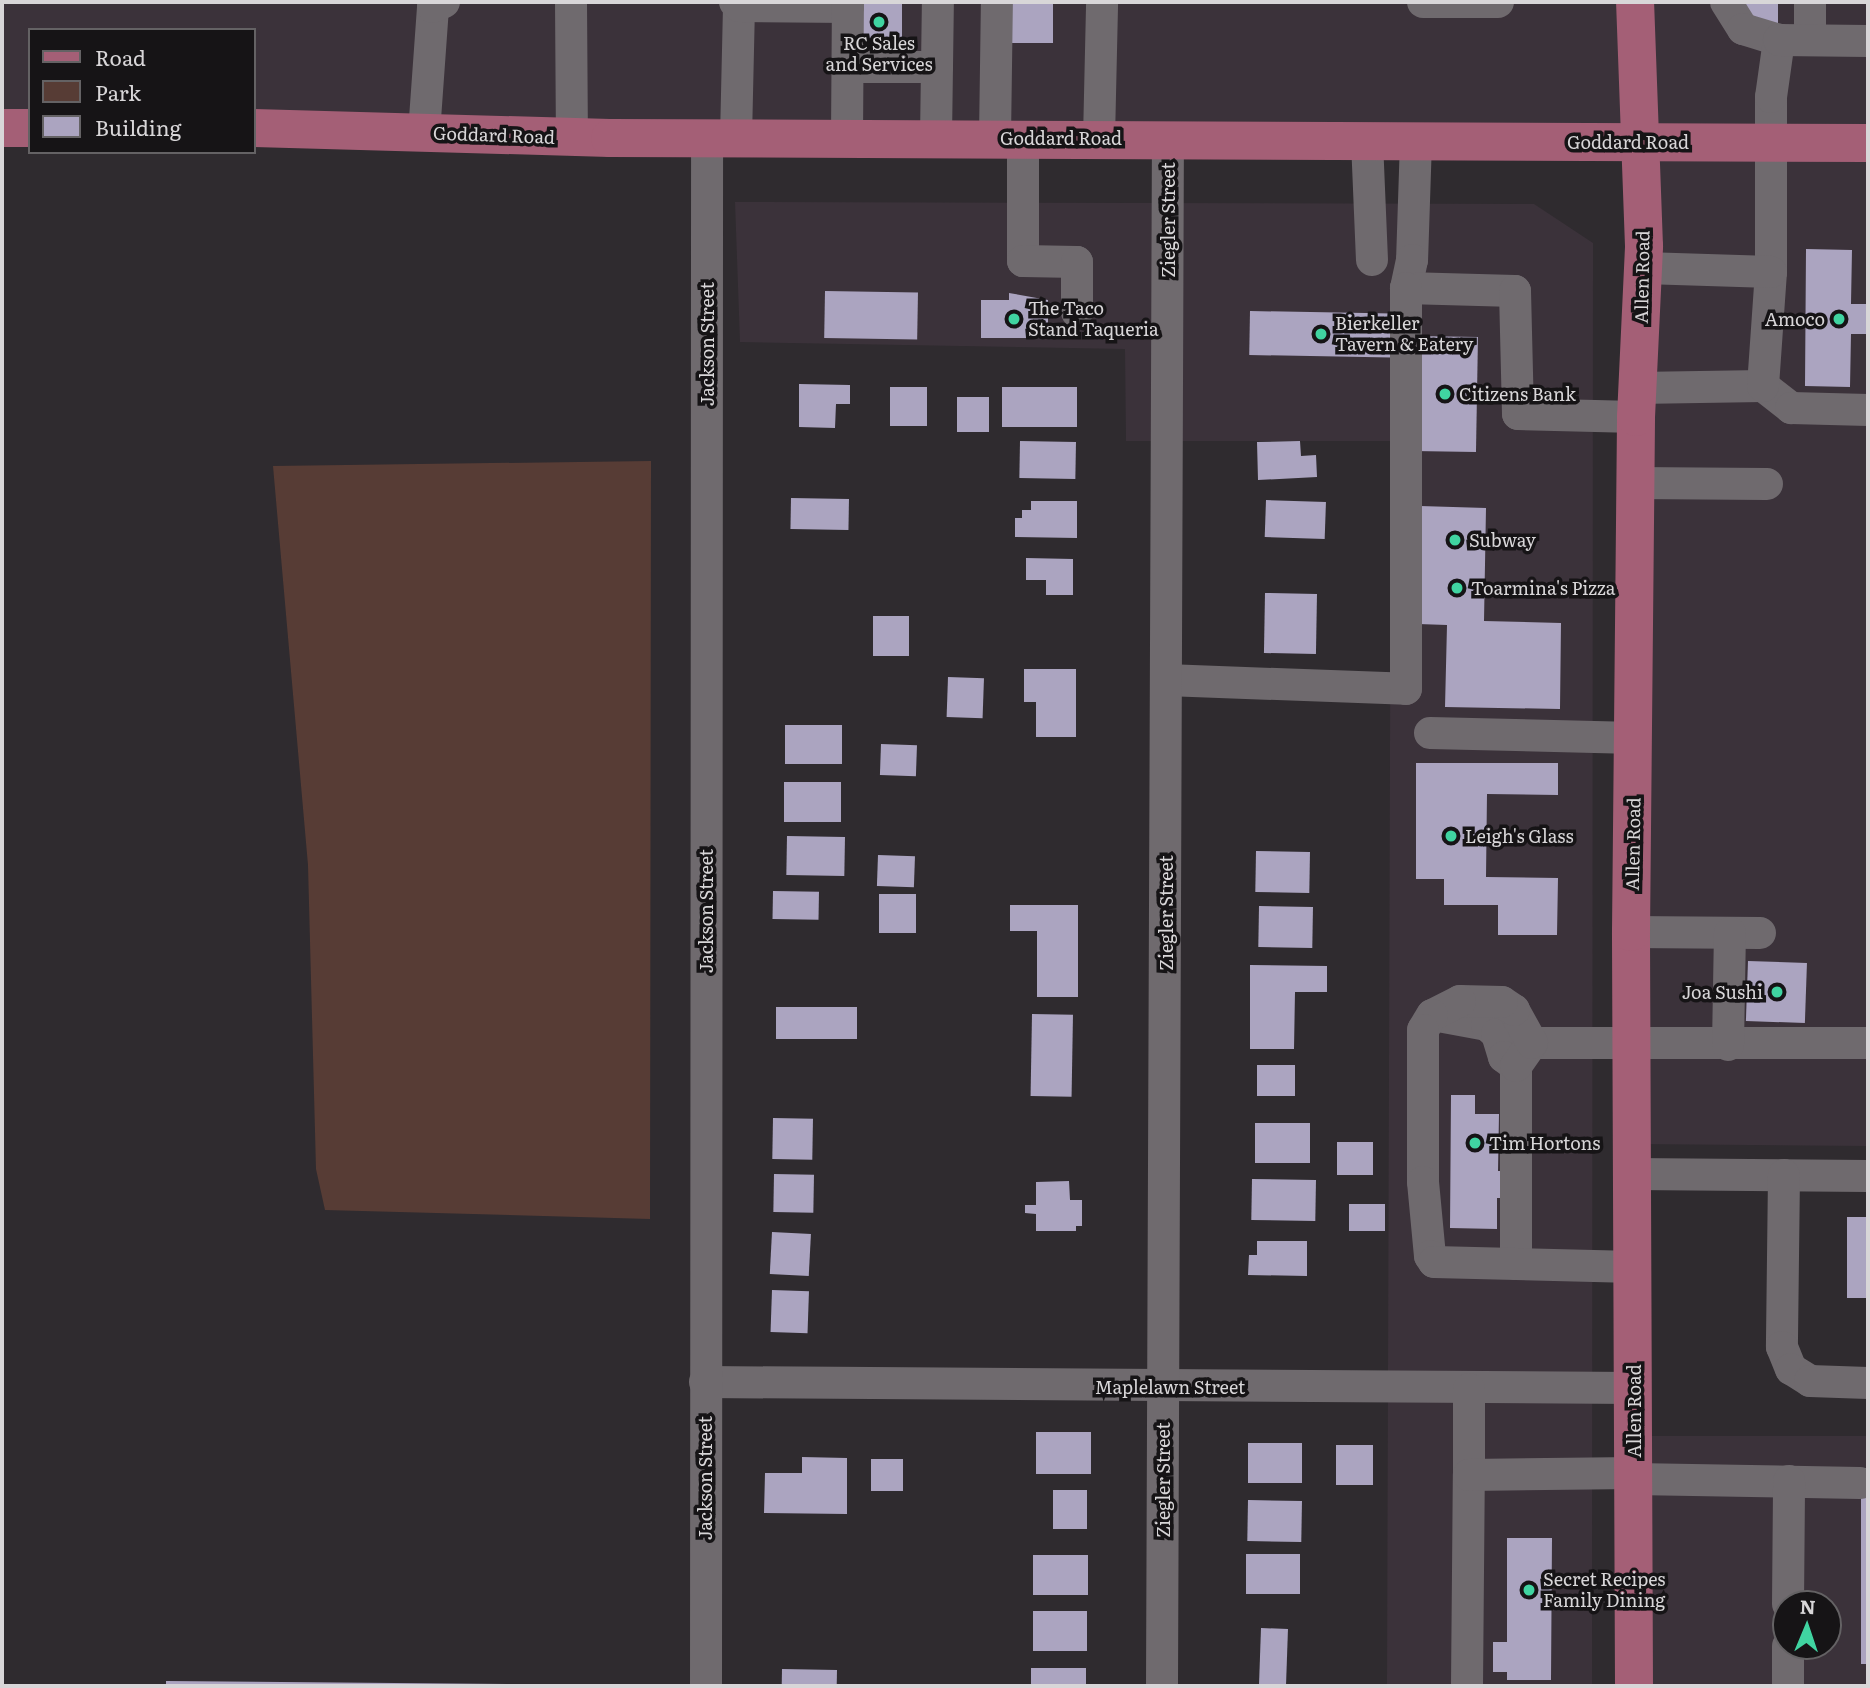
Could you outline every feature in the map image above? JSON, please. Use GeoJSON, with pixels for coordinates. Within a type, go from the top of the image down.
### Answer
{"type":"FeatureCollection","features":[{"type":"Feature","properties":{"kind":"main road","name":"Allen Road"},"geometry":{"type":"LineString","coordinates":[[1633,1686],[1634,1267],[1631,932],[1635,738],[1636,402],[1644,268],[1637,142],[1635,2]]}},
{"type":"Feature","properties":{"kind":"main road"},"geometry":{"type":"LineString","coordinates":[[2,128],[28,128]]}},
{"type":"Feature","properties":{"kind":"main road","name":"Goddard Road"},"geometry":{"type":"LineString","coordinates":[[256,128],[572,137],[847,136],[1868,143]]}},
{"type":"Feature","properties":{"kind":"street"},"geometry":{"type":"LineString","coordinates":[[424,133],[433,7],[444,2]]}},
{"type":"Feature","properties":{"kind":"street"},"geometry":{"type":"LineString","coordinates":[[571,2],[572,137]]}},
{"type":"Feature","properties":{"kind":"street"},"geometry":{"type":"LineString","coordinates":[[936,138],[938,2]]}},
{"type":"Feature","properties":{"kind":"street"},"geometry":{"type":"LineString","coordinates":[[996,2],[1023,261],[1077,262],[1077,312]]}},
{"type":"Feature","properties":{"kind":"street"},"geometry":{"type":"LineString","coordinates":[[1099,139],[1102,2]]}},
{"type":"Feature","properties":{"kind":"street"},"geometry":{"type":"LineString","coordinates":[[1423,2],[1498,2]]}},
{"type":"Feature","properties":{"kind":"street"},"geometry":{"type":"LineString","coordinates":[[1726,2],[1743,29],[1779,40],[1868,41]]}},
{"type":"Feature","properties":{"kind":"street"},"geometry":{"type":"LineString","coordinates":[[1810,2],[1810,40]]}},
{"type":"Feature","properties":{"kind":"street"},"geometry":{"type":"LineString","coordinates":[[737,4],[848,4],[847,136]]}},
{"type":"Feature","properties":{"kind":"street","name":"Jackson Street"},"geometry":{"type":"LineString","coordinates":[[706,1686],[705,1382],[722,136],[737,4]]}},
{"type":"Feature","properties":{"kind":"street"},"geometry":{"type":"LineString","coordinates":[[1763,386],[1771,272],[1771,97],[1779,40]]}},
{"type":"Feature","properties":{"kind":"street"},"geometry":{"type":"LineString","coordinates":[[847,67],[937,67]]}},
{"type":"Feature","properties":{"kind":"street","name":"Ziegler Street"},"geometry":{"type":"LineString","coordinates":[[1162,1686],[1168,139]]}},
{"type":"Feature","properties":{"kind":"street"},"geometry":{"type":"LineString","coordinates":[[1367,141],[1372,260]]}},
{"type":"Feature","properties":{"kind":"street"},"geometry":{"type":"LineString","coordinates":[[1166,680],[1406,689],[1406,288],[1412,260],[1416,141]]}},
{"type":"Feature","properties":{"kind":"street"},"geometry":{"type":"LineString","coordinates":[[1644,268],[1771,272]]}},
{"type":"Feature","properties":{"kind":"street"},"geometry":{"type":"LineString","coordinates":[[1406,288],[1515,291],[1518,414],[1763,386],[1791,408],[1868,410]]}},
{"type":"Feature","properties":{"kind":"street"},"geometry":{"type":"LineString","coordinates":[[1635,483],[1767,484]]}},
{"type":"Feature","properties":{"kind":"street"},"geometry":{"type":"LineString","coordinates":[[1430,733],[1635,738]]}},
{"type":"Feature","properties":{"kind":"street"},"geometry":{"type":"LineString","coordinates":[[1631,932],[1745,933],[1728,1045]]}},
{"type":"Feature","properties":{"kind":"street"},"geometry":{"type":"LineString","coordinates":[[1634,1267],[1434,1262],[1428,1251],[1423,1182],[1423,1030],[1432,1015],[1487,1026],[1497,1034],[1504,1056],[1632,1046],[1868,1043]]}},
{"type":"Feature","properties":{"kind":"street"},"geometry":{"type":"LineString","coordinates":[[1516,1264],[1524,1055]]}},
{"type":"Feature","properties":{"kind":"street"},"geometry":{"type":"LineString","coordinates":[[1633,1174],[1868,1176]]}},
{"type":"Feature","properties":{"kind":"street"},"geometry":{"type":"LineString","coordinates":[[1784,1175],[1782,1347],[1791,1369],[1810,1381],[1868,1383]]}},
{"type":"Feature","properties":{"kind":"street","name":"Maplelawn Street"},"geometry":{"type":"LineString","coordinates":[[705,1382],[1634,1388]]}},
{"type":"Feature","properties":{"kind":"street"},"geometry":{"type":"LineString","coordinates":[[1467,1686],[1469,1389]]}},
{"type":"Feature","properties":{"kind":"street"},"geometry":{"type":"LineString","coordinates":[[1469,1475],[1634,1476],[1860,1483]]}},
{"type":"Feature","properties":{"kind":"street"},"geometry":{"type":"LineString","coordinates":[[1788,1590],[1789,1481]]}},
{"type":"Feature","properties":{"kind":"street"},"geometry":{"type":"LineString","coordinates":[[1788,1660],[1788,1686]]}},
{"type":"Feature","properties":{"kind":"shaded area"},"geometry":{"type":"Polygon","coordinates":[[[2,2],[1868,2],[1868,1146],[1633,1144],[1637,142],[256,128],[256,28],[28,28],[28,128],[2,128],[2,2]]]}},
{"type":"Feature","properties":{"kind":"shaded area"},"geometry":{"type":"Polygon","coordinates":[[[735,202],[1534,204],[1593,243],[1592,1686],[1387,1686],[1391,441],[1126,441],[1125,349],[740,342],[735,202]]]}},
{"type":"Feature","properties":{"kind":"shaded area"},"geometry":{"type":"Polygon","coordinates":[[[1634,1436],[1868,1436],[1868,1686],[1634,1686],[1634,1436]]]}},
{"type":"Feature","properties":{"kind":"green space"},"geometry":{"type":"Polygon","coordinates":[[[651,461],[650,1219],[325,1210],[316,1169],[308,865],[273,466],[651,461]]]}},
{"type":"Feature","properties":{"kind":"building","name":"RC Sales and Services"},"geometry":{"type":"Polygon","coordinates":[[[855,2],[902,2],[902,42],[855,42],[855,2]]]}},
{"type":"Feature","properties":{"kind":"building"},"geometry":{"type":"Polygon","coordinates":[[[1005,2],[1053,2],[1053,43],[1005,43],[1005,2]]]}},
{"type":"Feature","properties":{"kind":"building"},"geometry":{"type":"Polygon","coordinates":[[[1736,2],[1778,2],[1778,25],[1736,25],[1736,2]]]}},
{"type":"Feature","properties":{"kind":"building"},"geometry":{"type":"Polygon","coordinates":[[[1806,249],[1852,250],[1851,304],[1868,304],[1868,334],[1851,334],[1850,387],[1805,386],[1806,249]]]}},
{"type":"Feature","properties":{"kind":"building"},"geometry":{"type":"Polygon","coordinates":[[[825,291],[918,293],[917,340],[824,338],[825,291]]]}},
{"type":"Feature","properties":{"kind":"building","name":"The Taco Stand Taqueria"},"geometry":{"type":"Polygon","coordinates":[[[1009,293],[1048,300],[1048,338],[981,338],[981,300],[1009,300],[1009,293]]]}},
{"type":"Feature","properties":{"kind":"building","name":"Bierkeller Tavern & Eatery"},"geometry":{"type":"Polygon","coordinates":[[[1250,311],[1392,313],[1391,357],[1249,355],[1250,311]]]}},
{"type":"Feature","properties":{"kind":"building","name":"Citizens Bank"},"geometry":{"type":"Polygon","coordinates":[[[1415,336],[1478,337],[1476,452],[1413,451],[1415,336]]]}},
{"type":"Feature","properties":{"kind":"building"},"geometry":{"type":"Polygon","coordinates":[[[799,384],[850,385],[850,404],[836,404],[835,428],[799,427],[799,384]]]}},
{"type":"Feature","properties":{"kind":"building"},"geometry":{"type":"Polygon","coordinates":[[[890,387],[927,387],[927,426],[890,426],[890,387]]]}},
{"type":"Feature","properties":{"kind":"building"},"geometry":{"type":"Polygon","coordinates":[[[1002,387],[1077,387],[1077,427],[1002,427],[1002,387]]]}},
{"type":"Feature","properties":{"kind":"building"},"geometry":{"type":"Polygon","coordinates":[[[957,397],[989,397],[989,432],[957,432],[957,397]]]}},
{"type":"Feature","properties":{"kind":"building"},"geometry":{"type":"Polygon","coordinates":[[[1020,441],[1076,442],[1075,479],[1019,478],[1020,441]]]}},
{"type":"Feature","properties":{"kind":"building"},"geometry":{"type":"Polygon","coordinates":[[[1300,441],[1301,456],[1316,455],[1317,477],[1258,480],[1257,442],[1300,441]]]}},
{"type":"Feature","properties":{"kind":"building"},"geometry":{"type":"Polygon","coordinates":[[[791,498],[849,499],[848,530],[790,529],[791,498]]]}},
{"type":"Feature","properties":{"kind":"building"},"geometry":{"type":"Polygon","coordinates":[[[1266,500],[1326,502],[1325,539],[1265,537],[1266,500]]]}},
{"type":"Feature","properties":{"kind":"building"},"geometry":{"type":"Polygon","coordinates":[[[1031,501],[1077,501],[1077,538],[1015,537],[1015,518],[1022,518],[1022,510],[1031,510],[1031,501]]]}},
{"type":"Feature","properties":{"kind":"building"},"geometry":{"type":"Polygon","coordinates":[[[1420,506],[1486,508],[1484,621],[1561,623],[1560,709],[1445,707],[1447,625],[1418,624],[1420,506]]]}},
{"type":"Feature","properties":{"kind":"building"},"geometry":{"type":"Polygon","coordinates":[[[1026,558],[1073,559],[1073,595],[1046,595],[1046,580],[1026,580],[1026,558]]]}},
{"type":"Feature","properties":{"kind":"building"},"geometry":{"type":"Polygon","coordinates":[[[1265,593],[1317,594],[1316,654],[1264,653],[1265,593]]]}},
{"type":"Feature","properties":{"kind":"building"},"geometry":{"type":"Polygon","coordinates":[[[873,616],[909,616],[909,656],[873,656],[873,616]]]}},
{"type":"Feature","properties":{"kind":"building"},"geometry":{"type":"Polygon","coordinates":[[[1024,669],[1076,669],[1076,737],[1036,737],[1036,702],[1024,702],[1024,669]]]}},
{"type":"Feature","properties":{"kind":"building"},"geometry":{"type":"Polygon","coordinates":[[[948,677],[984,678],[983,718],[947,717],[948,677]]]}},
{"type":"Feature","properties":{"kind":"building"},"geometry":{"type":"Polygon","coordinates":[[[785,725],[842,725],[842,764],[785,764],[785,725]]]}},
{"type":"Feature","properties":{"kind":"building"},"geometry":{"type":"Polygon","coordinates":[[[881,744],[917,745],[916,776],[880,775],[881,744]]]}},
{"type":"Feature","properties":{"kind":"building","name":"Leigh's Glass"},"geometry":{"type":"Polygon","coordinates":[[[1416,763],[1558,763],[1558,795],[1487,794],[1486,877],[1558,878],[1557,935],[1498,935],[1498,905],[1444,905],[1444,879],[1416,879],[1416,763]]]}},
{"type":"Feature","properties":{"kind":"building"},"geometry":{"type":"Polygon","coordinates":[[[784,782],[841,782],[841,822],[784,822],[784,782]]]}},
{"type":"Feature","properties":{"kind":"building"},"geometry":{"type":"Polygon","coordinates":[[[787,836],[845,837],[844,876],[786,875],[787,836]]]}},
{"type":"Feature","properties":{"kind":"building"},"geometry":{"type":"Polygon","coordinates":[[[1256,851],[1310,852],[1309,893],[1255,892],[1256,851]]]}},
{"type":"Feature","properties":{"kind":"building"},"geometry":{"type":"Polygon","coordinates":[[[878,855],[915,856],[914,887],[877,886],[878,855]]]}},
{"type":"Feature","properties":{"kind":"building"},"geometry":{"type":"Polygon","coordinates":[[[773,891],[819,892],[819,920],[773,919],[773,891]]]}},
{"type":"Feature","properties":{"kind":"building"},"geometry":{"type":"Polygon","coordinates":[[[879,894],[916,894],[916,933],[879,933],[879,894]]]}},
{"type":"Feature","properties":{"kind":"building"},"geometry":{"type":"Polygon","coordinates":[[[1010,905],[1078,905],[1078,997],[1037,997],[1037,931],[1010,931],[1010,905]]]}},
{"type":"Feature","properties":{"kind":"building"},"geometry":{"type":"Polygon","coordinates":[[[1259,906],[1313,907],[1312,948],[1258,947],[1259,906]]]}},
{"type":"Feature","properties":{"kind":"building","name":"Joa Sushi"},"geometry":{"type":"Polygon","coordinates":[[[1748,961],[1807,963],[1805,1023],[1746,1021],[1748,961]]]}},
{"type":"Feature","properties":{"kind":"building"},"geometry":{"type":"Polygon","coordinates":[[[1250,965],[1327,966],[1327,992],[1295,992],[1294,1049],[1250,1049],[1250,965]]]}},
{"type":"Feature","properties":{"kind":"building"},"geometry":{"type":"Polygon","coordinates":[[[776,1007],[857,1007],[857,1039],[776,1039],[776,1007]]]}},
{"type":"Feature","properties":{"kind":"building"},"geometry":{"type":"Polygon","coordinates":[[[1032,1014],[1073,1015],[1072,1097],[1031,1096],[1032,1014]]]}},
{"type":"Feature","properties":{"kind":"building"},"geometry":{"type":"Polygon","coordinates":[[[1257,1065],[1295,1065],[1295,1096],[1257,1096],[1257,1065]]]}},
{"type":"Feature","properties":{"kind":"building","name":"Tim Hortons"},"geometry":{"type":"Polygon","coordinates":[[[1451,1095],[1475,1095],[1475,1114],[1499,1114],[1498,1171],[1504,1171],[1504,1198],[1497,1198],[1497,1229],[1450,1228],[1451,1095]]]}},
{"type":"Feature","properties":{"kind":"building"},"geometry":{"type":"Polygon","coordinates":[[[773,1118],[813,1119],[812,1160],[772,1159],[773,1118]]]}},
{"type":"Feature","properties":{"kind":"building"},"geometry":{"type":"Polygon","coordinates":[[[1255,1123],[1310,1123],[1310,1163],[1255,1163],[1255,1123]]]}},
{"type":"Feature","properties":{"kind":"building"},"geometry":{"type":"Polygon","coordinates":[[[1337,1142],[1373,1142],[1373,1175],[1337,1175],[1337,1142]]]}},
{"type":"Feature","properties":{"kind":"building"},"geometry":{"type":"Polygon","coordinates":[[[774,1174],[814,1175],[813,1213],[773,1212],[774,1174]]]}},
{"type":"Feature","properties":{"kind":"building"},"geometry":{"type":"Polygon","coordinates":[[[1252,1179],[1316,1180],[1315,1221],[1251,1220],[1252,1179]]]}},
{"type":"Feature","properties":{"kind":"building"},"geometry":{"type":"Polygon","coordinates":[[[1069,1181],[1070,1200],[1082,1200],[1082,1226],[1076,1226],[1076,1231],[1036,1231],[1036,1214],[1025,1213],[1025,1205],[1036,1205],[1036,1182],[1069,1181]]]}},
{"type":"Feature","properties":{"kind":"building"},"geometry":{"type":"Polygon","coordinates":[[[1349,1204],[1385,1204],[1385,1231],[1349,1231],[1349,1204]]]}},
{"type":"Feature","properties":{"kind":"building"},"geometry":{"type":"Polygon","coordinates":[[[1847,1217],[1868,1217],[1868,1298],[1847,1298],[1847,1217]]]}},
{"type":"Feature","properties":{"kind":"building"},"geometry":{"type":"Polygon","coordinates":[[[772,1232],[811,1234],[809,1276],[770,1274],[772,1232]]]}},
{"type":"Feature","properties":{"kind":"building"},"geometry":{"type":"Polygon","coordinates":[[[1257,1241],[1307,1241],[1307,1276],[1248,1275],[1249,1255],[1257,1255],[1257,1241]]]}},
{"type":"Feature","properties":{"kind":"building"},"geometry":{"type":"Polygon","coordinates":[[[772,1290],[809,1291],[808,1333],[771,1332],[772,1290]]]}},
{"type":"Feature","properties":{"kind":"building"},"geometry":{"type":"Polygon","coordinates":[[[1036,1432],[1091,1432],[1091,1474],[1036,1474],[1036,1432]]]}},
{"type":"Feature","properties":{"kind":"building"},"geometry":{"type":"Polygon","coordinates":[[[1248,1443],[1302,1443],[1302,1483],[1248,1483],[1248,1443]]]}},
{"type":"Feature","properties":{"kind":"building"},"geometry":{"type":"Polygon","coordinates":[[[1336,1445],[1373,1445],[1373,1485],[1336,1485],[1336,1445]]]}},
{"type":"Feature","properties":{"kind":"building"},"geometry":{"type":"Polygon","coordinates":[[[802,1457],[847,1458],[847,1514],[764,1513],[765,1473],[802,1473],[802,1457]]]}},
{"type":"Feature","properties":{"kind":"building"},"geometry":{"type":"Polygon","coordinates":[[[871,1459],[903,1459],[903,1491],[871,1491],[871,1459]]]}},
{"type":"Feature","properties":{"kind":"building"},"geometry":{"type":"Polygon","coordinates":[[[1861,1468],[1868,1468],[1868,1664],[1861,1664],[1861,1468]]]}},
{"type":"Feature","properties":{"kind":"building"},"geometry":{"type":"Polygon","coordinates":[[[1053,1490],[1087,1490],[1087,1529],[1053,1529],[1053,1490]]]}},
{"type":"Feature","properties":{"kind":"building"},"geometry":{"type":"Polygon","coordinates":[[[1248,1500],[1302,1501],[1301,1542],[1247,1541],[1248,1500]]]}},
{"type":"Feature","properties":{"kind":"building","name":"Secret Recipes Family Dining"},"geometry":{"type":"Polygon","coordinates":[[[1507,1538],[1552,1538],[1551,1680],[1507,1680],[1507,1672],[1493,1672],[1493,1642],[1507,1642],[1507,1538]]]}},
{"type":"Feature","properties":{"kind":"building"},"geometry":{"type":"Polygon","coordinates":[[[1246,1554],[1300,1554],[1300,1594],[1246,1594],[1246,1554]]]}},
{"type":"Feature","properties":{"kind":"building"},"geometry":{"type":"Polygon","coordinates":[[[1033,1555],[1088,1555],[1088,1595],[1033,1595],[1033,1555]]]}},
{"type":"Feature","properties":{"kind":"building"},"geometry":{"type":"Polygon","coordinates":[[[1033,1611],[1087,1611],[1087,1651],[1033,1651],[1033,1611]]]}},
{"type":"Feature","properties":{"kind":"building"},"geometry":{"type":"Polygon","coordinates":[[[1261,1628],[1288,1629],[1286,1686],[1259,1686],[1261,1628]]]}},
{"type":"Feature","properties":{"kind":"building"},"geometry":{"type":"Polygon","coordinates":[[[1031,1668],[1086,1668],[1086,1686],[1031,1686],[1031,1668]]]}},
{"type":"Feature","properties":{"kind":"building"},"geometry":{"type":"Polygon","coordinates":[[[782,1669],[837,1670],[837,1686],[782,1686],[782,1669]]]}},
{"type":"Feature","properties":{"kind":"building"},"geometry":{"type":"Polygon","coordinates":[[[166,1681],[507,1684],[507,1686],[166,1686],[166,1681]]]}},
{"type":"Feature","properties":{"kind":"place","name":"RC Sales and Services"},"geometry":{"type":"Point","coordinates":[879,22]}},
{"type":"Feature","properties":{"kind":"place","name":"The Taco Stand Taqueria"},"geometry":{"type":"Point","coordinates":[1014,319]}},
{"type":"Feature","properties":{"kind":"place","name":"Amoco"},"geometry":{"type":"Point","coordinates":[1839,319]}},
{"type":"Feature","properties":{"kind":"place","name":"Bierkeller Tavern & Eatery"},"geometry":{"type":"Point","coordinates":[1321,334]}},
{"type":"Feature","properties":{"kind":"place","name":"Citizens Bank"},"geometry":{"type":"Point","coordinates":[1445,394]}},
{"type":"Feature","properties":{"kind":"place","name":"Subway"},"geometry":{"type":"Point","coordinates":[1455,540]}},
{"type":"Feature","properties":{"kind":"place","name":"Toarmina's Pizza"},"geometry":{"type":"Point","coordinates":[1457,588]}},
{"type":"Feature","properties":{"kind":"place","name":"Leigh's Glass"},"geometry":{"type":"Point","coordinates":[1451,836]}},
{"type":"Feature","properties":{"kind":"place","name":"Joa Sushi"},"geometry":{"type":"Point","coordinates":[1777,992]}},
{"type":"Feature","properties":{"kind":"place","name":"Tim Hortons"},"geometry":{"type":"Point","coordinates":[1475,1143]}},
{"type":"Feature","properties":{"kind":"place","name":"Secret Recipes Family Dining"},"geometry":{"type":"Point","coordinates":[1529,1590]}}]}
